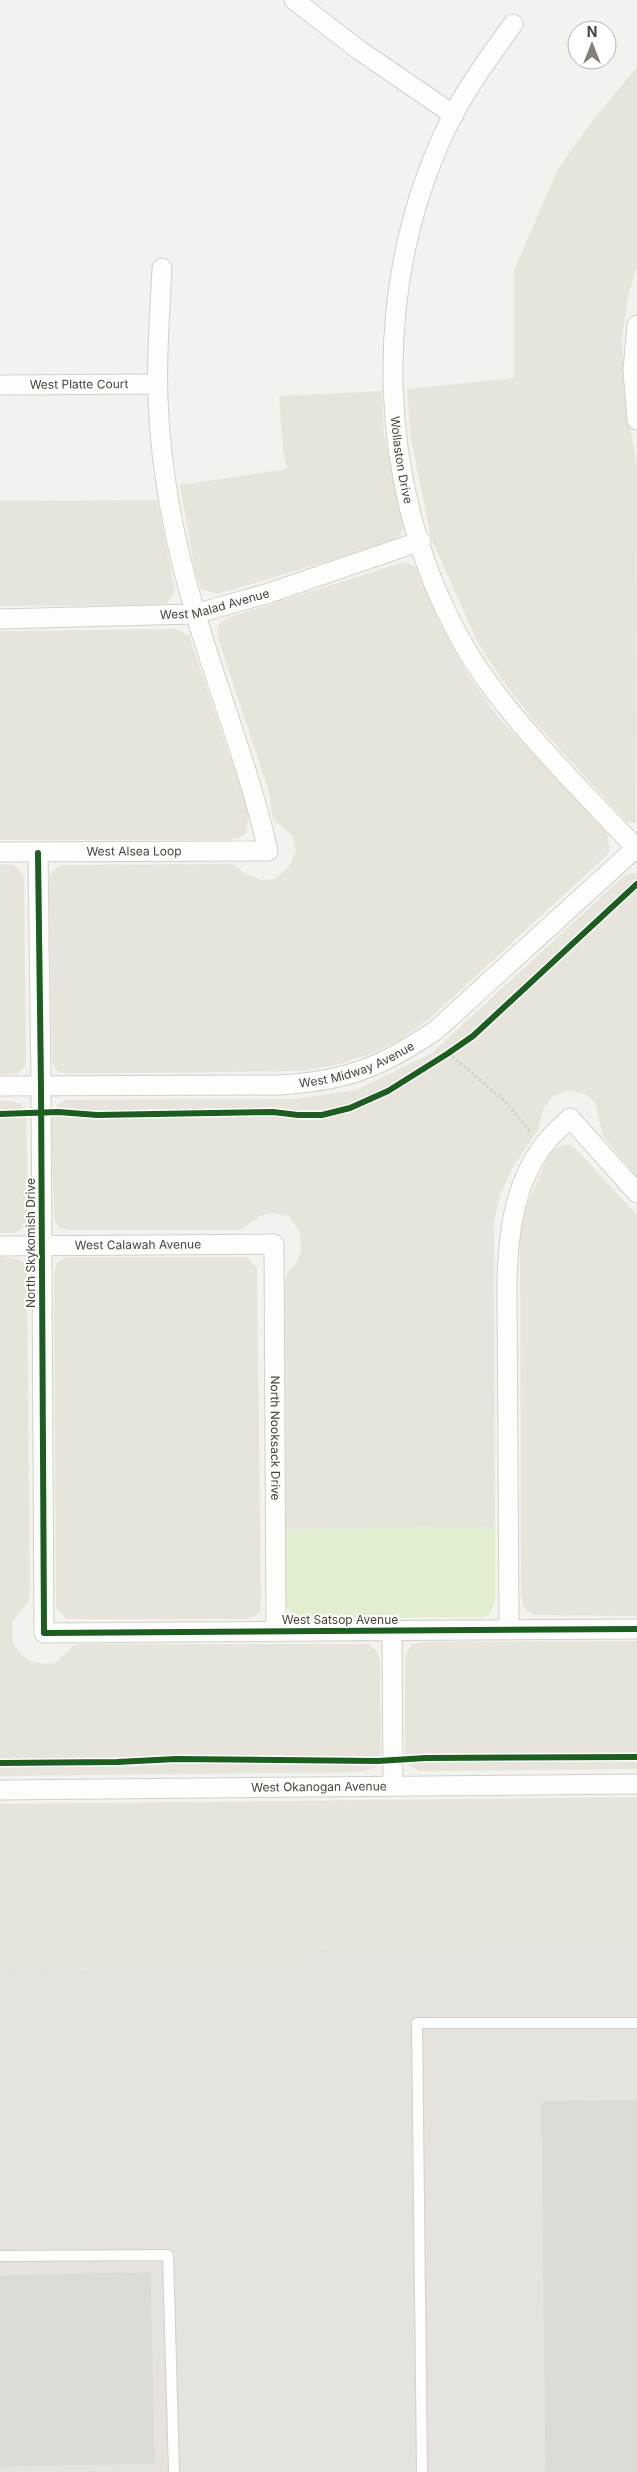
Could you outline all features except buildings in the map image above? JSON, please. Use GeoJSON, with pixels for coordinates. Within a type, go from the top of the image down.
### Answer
{"type":"FeatureCollection","features":[{"type":"Feature","properties":{"kind":"street"},"geometry":{"type":"LineString","coordinates":[[294,0],[359,50],[454,115]]}},
{"type":"Feature","properties":{"kind":"street","name":"Wollaston Drive"},"geometry":{"type":"LineString","coordinates":[[513,24],[482,68],[454,115],[430,168],[414,220],[403,267],[395,325],[393,352],[395,425],[409,503],[421,541],[442,597],[473,659],[522,724],[637,848]]}},
{"type":"Feature","properties":{"kind":"street"},"geometry":{"type":"LineString","coordinates":[[162,268],[158,384],[166,480],[177,538],[196,614]]}},
{"type":"Feature","properties":{"kind":"street"},"geometry":{"type":"LineString","coordinates":[[637,325],[633,370],[637,420]]}},
{"type":"Feature","properties":{"kind":"street","name":"West Platte Court"},"geometry":{"type":"LineString","coordinates":[[0,385],[158,384]]}},
{"type":"Feature","properties":{"kind":"street","name":"West Malad Avenue"},"geometry":{"type":"LineString","coordinates":[[0,618],[196,614],[269,593],[421,541]]}},
{"type":"Feature","properties":{"kind":"street","name":"West Alsea Loop"},"geometry":{"type":"LineString","coordinates":[[0,852],[268,851],[260,814],[196,614]]}},
{"type":"Feature","properties":{"kind":"street","name":"West Midway Avenue"},"geometry":{"type":"LineString","coordinates":[[0,1086],[280,1085],[314,1083],[346,1076],[376,1066],[405,1052],[436,1030],[637,848]]}},
{"type":"Feature","properties":{"kind":"street","name":"North Skykomish Drive"},"geometry":{"type":"LineString","coordinates":[[38,853],[42,1086],[44,1633]]}},
{"type":"Feature","properties":{"kind":"street"},"geometry":{"type":"LineString","coordinates":[[509,1630],[508,1266],[512,1215],[532,1162],[544,1144],[570,1118],[637,1193]]}},
{"type":"Feature","properties":{"kind":"street","name":"West Calawah Avenue"},"geometry":{"type":"LineString","coordinates":[[0,1246],[274,1244]]}},
{"type":"Feature","properties":{"kind":"street","name":"North Nooksack Drive"},"geometry":{"type":"LineString","coordinates":[[274,1244],[276,1632]]}},
{"type":"Feature","properties":{"kind":"street","name":"West Satsop Avenue"},"geometry":{"type":"LineString","coordinates":[[44,1633],[637,1628]]}},
{"type":"Feature","properties":{"kind":"street"},"geometry":{"type":"LineString","coordinates":[[392,1631],[393,1786]]}},
{"type":"Feature","properties":{"kind":"street","name":"West Okanogan Avenue"},"geometry":{"type":"LineString","coordinates":[[0,1790],[637,1784]]}},
{"type":"Feature","properties":{"kind":"lane"},"geometry":{"type":"LineString","coordinates":[[422,2472],[418,2023],[637,2023]]}},
{"type":"Feature","properties":{"kind":"lane"},"geometry":{"type":"LineString","coordinates":[[0,2256],[168,2255],[174,2472]]}},
{"type":"Feature","properties":{"kind":"path"},"geometry":{"type":"LineString","coordinates":[[458,1046],[448,1053],[505,1100],[530,1131]]}},
{"type":"Feature","properties":{"kind":"shaded area"},"geometry":{"type":"Polygon","coordinates":[[[637,67],[637,267],[628,296],[622,339],[624,391],[637,467],[636,824],[626,821],[534,721],[504,682],[478,643],[431,538],[411,439],[407,389],[514,378],[514,270],[558,169],[593,120],[637,67]]]}},
{"type":"Feature","properties":{"kind":"shaded area"},"geometry":{"type":"Polygon","coordinates":[[[382,391],[384,434],[402,519],[403,529],[399,537],[391,542],[218,594],[202,590],[196,576],[180,485],[287,469],[283,449],[279,396],[382,391]]]}},
{"type":"Feature","properties":{"kind":"shaded area"},"geometry":{"type":"Polygon","coordinates":[[[157,500],[175,591],[167,603],[159,605],[0,606],[0,501],[157,500]]]}},
{"type":"Feature","properties":{"kind":"shaded area"},"geometry":{"type":"Polygon","coordinates":[[[404,562],[415,566],[440,624],[467,673],[497,716],[607,833],[610,849],[606,856],[429,1019],[400,1040],[370,1054],[336,1065],[301,1071],[65,1074],[56,1070],[52,1062],[49,875],[56,868],[64,865],[229,864],[235,865],[244,873],[261,880],[275,879],[288,868],[296,852],[292,835],[274,820],[272,815],[269,792],[219,641],[217,630],[220,623],[230,617],[404,562]]]}},
{"type":"Feature","properties":{"kind":"shaded area"},"geometry":{"type":"Polygon","coordinates":[[[176,629],[189,636],[249,813],[246,833],[239,838],[229,840],[0,840],[0,631],[176,629]]]}},
{"type":"Feature","properties":{"kind":"shaded area"},"geometry":{"type":"Polygon","coordinates":[[[0,864],[14,865],[24,878],[26,1066],[17,1074],[0,1075],[0,864]]]}},
{"type":"Feature","properties":{"kind":"shaded area"},"geometry":{"type":"Polygon","coordinates":[[[637,873],[637,1177],[603,1136],[595,1102],[585,1094],[568,1090],[552,1097],[543,1109],[539,1128],[513,1167],[500,1195],[494,1222],[495,1527],[286,1529],[285,1280],[288,1271],[295,1265],[301,1253],[300,1233],[289,1216],[271,1213],[260,1216],[240,1230],[67,1230],[58,1227],[54,1217],[51,1117],[57,1105],[65,1100],[295,1099],[356,1090],[432,1053],[625,875],[637,873]]]}},
{"type":"Feature","properties":{"kind":"shaded area"},"geometry":{"type":"Polygon","coordinates":[[[0,1101],[12,1101],[21,1104],[26,1109],[28,1214],[25,1226],[15,1233],[0,1233],[0,1101]]]}},
{"type":"Feature","properties":{"kind":"shaded area"},"geometry":{"type":"Polygon","coordinates":[[[562,1145],[570,1145],[576,1149],[637,1215],[637,1616],[533,1615],[524,1608],[521,1597],[520,1238],[525,1209],[549,1154],[562,1145]]]}},
{"type":"Feature","properties":{"kind":"shaded area"},"geometry":{"type":"Polygon","coordinates":[[[0,1257],[18,1259],[24,1263],[27,1269],[30,1596],[28,1602],[12,1622],[13,1643],[21,1655],[31,1661],[44,1664],[55,1663],[74,1645],[83,1644],[368,1644],[376,1650],[380,1660],[381,1759],[377,1767],[363,1772],[0,1776],[0,1257]]]}},
{"type":"Feature","properties":{"kind":"shaded area"},"geometry":{"type":"Polygon","coordinates":[[[66,1257],[247,1257],[257,1268],[261,1600],[260,1612],[255,1616],[246,1619],[67,1619],[56,1608],[54,1275],[56,1264],[66,1257]]]}},
{"type":"Feature","properties":{"kind":"shaded area"},"geometry":{"type":"Polygon","coordinates":[[[637,1641],[637,1769],[420,1771],[409,1766],[405,1756],[405,1666],[406,1654],[412,1644],[424,1642],[637,1641]]]}},
{"type":"Feature","properties":{"kind":"shaded area"},"geometry":{"type":"Polygon","coordinates":[[[637,1797],[637,1946],[307,1949],[307,1965],[0,1970],[0,1804],[637,1797]]]}},
{"type":"Feature","properties":{"kind":"shaded area"},"geometry":{"type":"Polygon","coordinates":[[[637,1946],[637,2472],[0,2472],[0,1970],[306,1965],[307,1949],[637,1946]]]}},
{"type":"Feature","properties":{"kind":"green space"},"geometry":{"type":"Polygon","coordinates":[[[495,1527],[495,1602],[489,1615],[482,1617],[302,1618],[292,1614],[286,1606],[286,1529],[495,1527]]]}},
{"type":"Feature","properties":{"kind":"cycle path"},"geometry":{"type":"LineString","coordinates":[[38,853],[44,1633],[637,1629]]}},
{"type":"Feature","properties":{"kind":"cycle path"},"geometry":{"type":"LineString","coordinates":[[0,1114],[58,1112],[97,1115],[273,1112],[322,1115],[350,1108],[388,1091],[473,1036],[637,884]]}},
{"type":"Feature","properties":{"kind":"cycle path"},"geometry":{"type":"LineString","coordinates":[[0,1763],[117,1762],[176,1759],[378,1761],[426,1758],[637,1757]]}}]}
